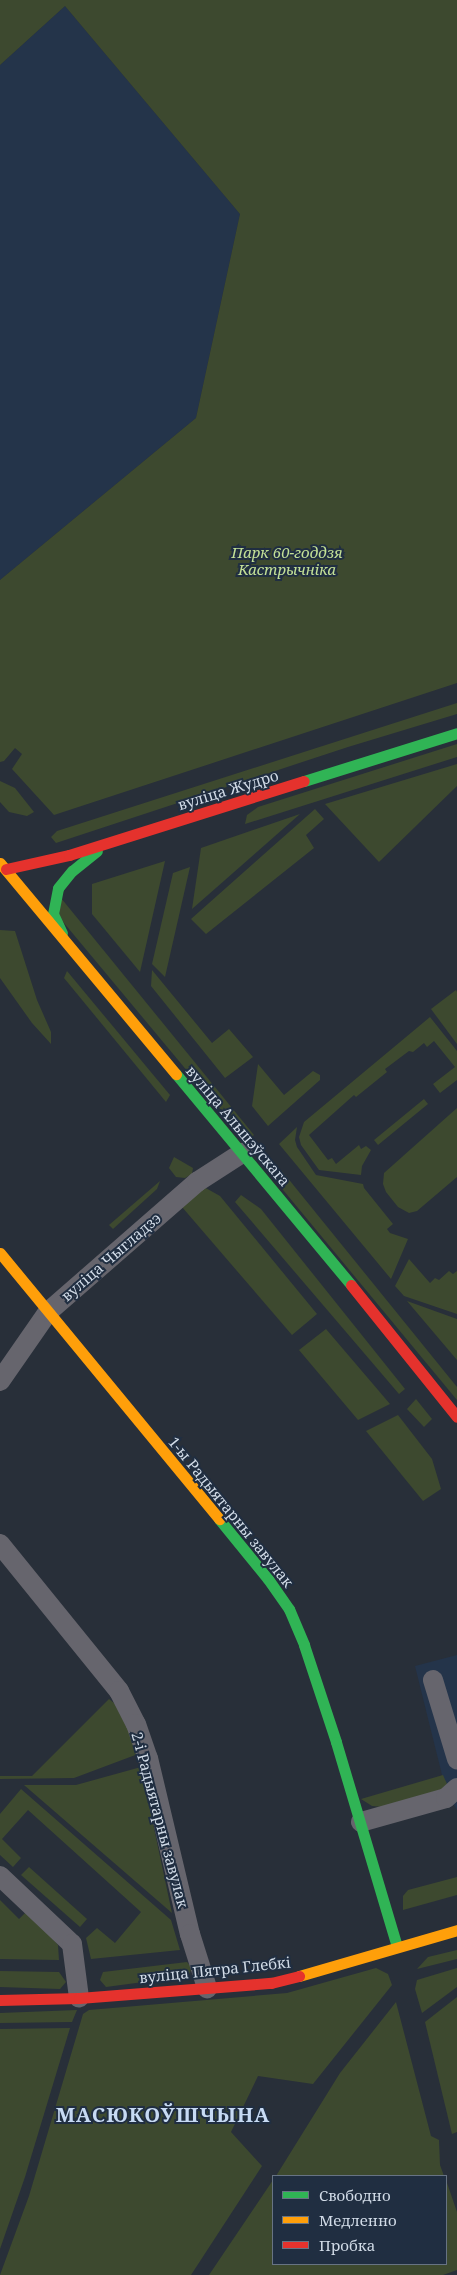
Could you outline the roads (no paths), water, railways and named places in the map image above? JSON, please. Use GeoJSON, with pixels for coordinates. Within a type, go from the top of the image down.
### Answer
{"type":"FeatureCollection","features":[{"type":"Feature","properties":{"kind":"main road","name":"вуліца Жудро"},"geometry":{"type":"LineString","coordinates":[[3,866],[69,855],[457,733]]}},
{"type":"Feature","properties":{"kind":"main road"},"geometry":{"type":"LineString","coordinates":[[68,944],[55,922],[53,914],[58,888],[72,870],[110,841]]}},
{"type":"Feature","properties":{"kind":"main road","name":"вуліца Альшэўскага"},"geometry":{"type":"LineString","coordinates":[[3,866],[242,1154],[454,1414],[457,1432]]}},
{"type":"Feature","properties":{"kind":"main road","name":"1-ы Радыятарны завулак"},"geometry":{"type":"LineString","coordinates":[[0,1253],[268,1579],[289,1609],[304,1645],[361,1822],[398,1946]]}},
{"type":"Feature","properties":{"kind":"main road","name":"вуліца Пятра Глебкі"},"geometry":{"type":"LineString","coordinates":[[0,2000],[79,1998],[207,1988],[293,1978],[457,1930]]}},
{"type":"Feature","properties":{"kind":"street","name":"вуліца Чыгладзэ"},"geometry":{"type":"LineString","coordinates":[[0,1381],[48,1312],[197,1182],[242,1154]]}},
{"type":"Feature","properties":{"kind":"street","name":"2-і Радыятарны завулак"},"geometry":{"type":"LineString","coordinates":[[0,1544],[119,1691],[136,1724],[148,1758],[190,1934],[207,1988]]}},
{"type":"Feature","properties":{"kind":"street"},"geometry":{"type":"LineString","coordinates":[[433,1680],[457,1759]]}},
{"type":"Feature","properties":{"kind":"street"},"geometry":{"type":"LineString","coordinates":[[361,1822],[446,1798],[457,1788]]}},
{"type":"Feature","properties":{"kind":"street"},"geometry":{"type":"LineString","coordinates":[[0,1876],[72,1944],[79,1998]]}},
{"type":"Feature","properties":{"kind":"district","name":"МАСЮКОЎШЧЫНА"},"geometry":{"type":"Point","coordinates":[163,2114]}},
{"type":"Feature","properties":{"kind":"park label","name":"Парк 60-годдзя Кастрычніка"},"geometry":{"type":"Point","coordinates":[287,560]}}]}
